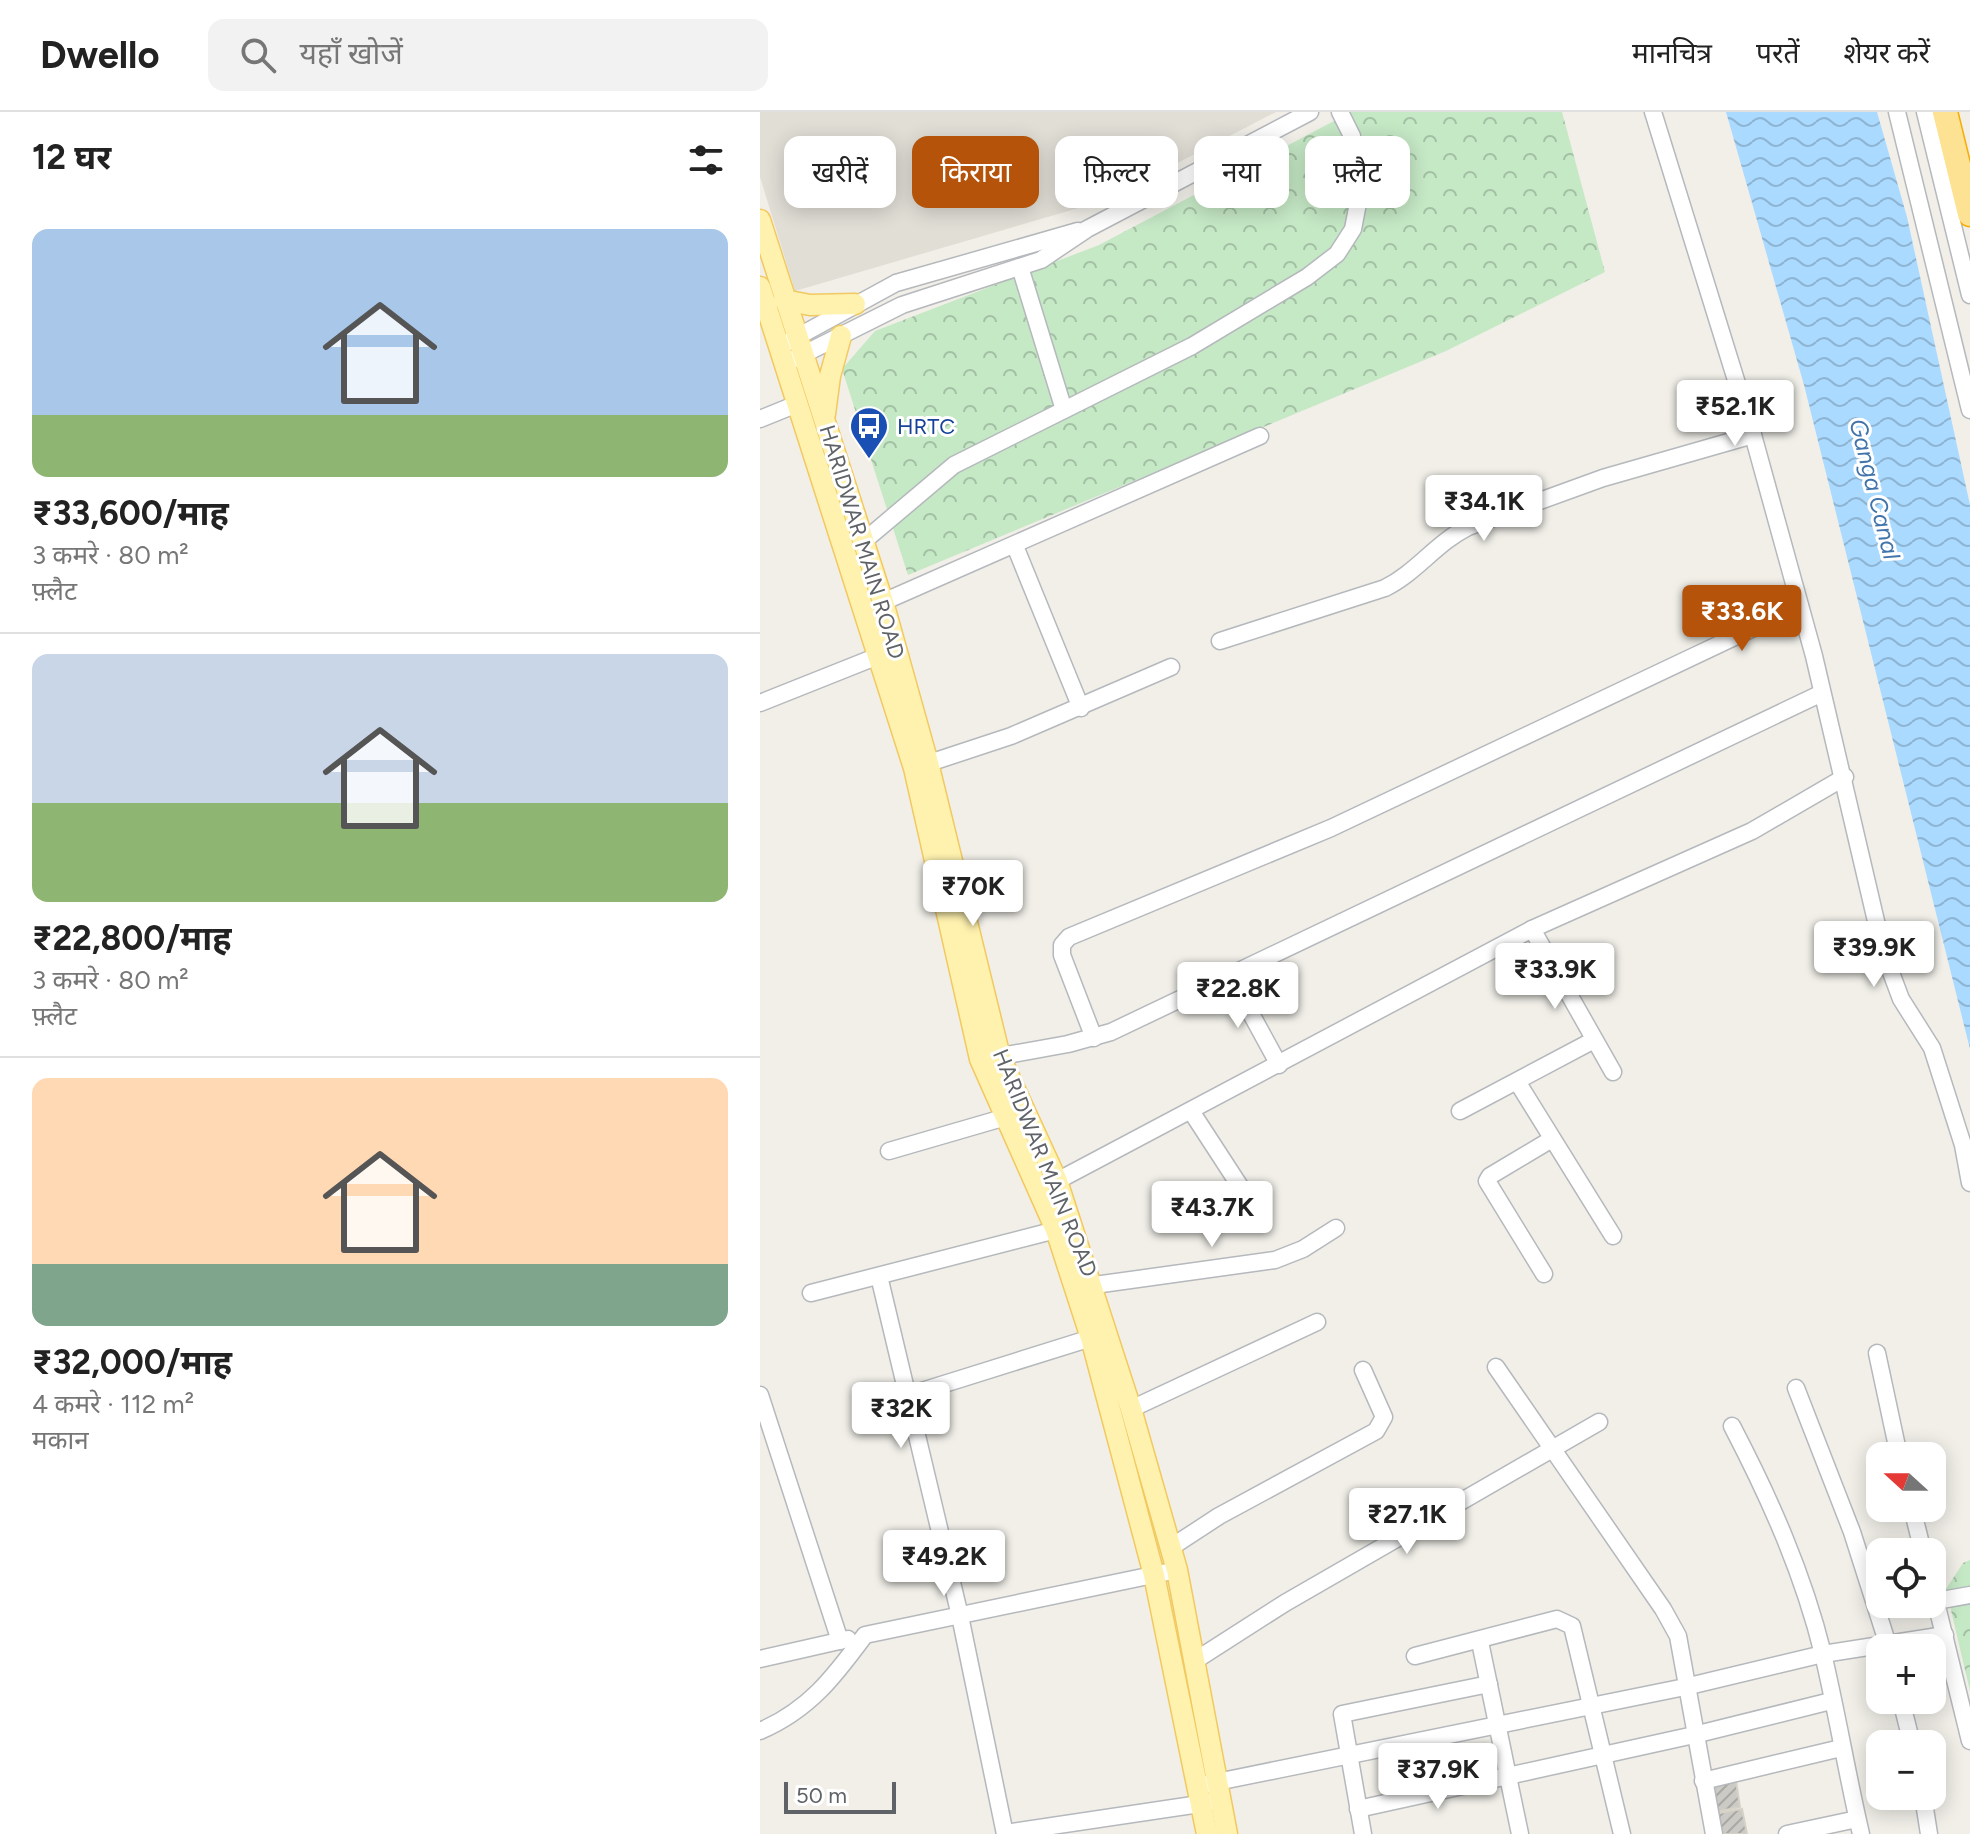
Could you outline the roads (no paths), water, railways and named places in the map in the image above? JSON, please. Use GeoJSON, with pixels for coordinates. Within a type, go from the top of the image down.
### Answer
{"type":"FeatureCollection","features":[{"type":"Feature","properties":{"kind":"highway"},"geometry":{"type":"LineString","coordinates":[[1945,112],[1970,214]]}},
{"type":"Feature","properties":{"kind":"main road","name":"HARIDWAR MAIN ROAD"},"geometry":{"type":"LineString","coordinates":[[760,220],[784,300],[797,404],[878,656],[921,766]]}},
{"type":"Feature","properties":{"kind":"main road","name":"HARIDWAR MAIN ROAD"},"geometry":{"type":"LineString","coordinates":[[760,287],[824,421],[883,602],[1006,1117],[1084,1286],[1131,1409],[1177,1570],[1196,1660],[1209,1794],[1207,1834]]}},
{"type":"Feature","properties":{"kind":"main road"},"geometry":{"type":"LineString","coordinates":[[784,300],[810,305],[855,304]]}},
{"type":"Feature","properties":{"kind":"main road"},"geometry":{"type":"LineString","coordinates":[[824,421],[830,376],[841,336]]}},
{"type":"Feature","properties":{"kind":"main road","name":"HARIDWAR MAIN ROAD"},"geometry":{"type":"LineString","coordinates":[[990,1058],[1057,1181],[1084,1286],[1091,1338],[1209,1794],[1227,1834]]}},
{"type":"Feature","properties":{"kind":"street"},"geometry":{"type":"LineString","coordinates":[[790,351],[841,336],[902,305],[1041,260],[1087,229],[1310,112]]}},
{"type":"Feature","properties":{"kind":"street"},"geometry":{"type":"LineString","coordinates":[[864,541],[954,465],[1192,346],[1307,277],[1337,254],[1353,229],[1359,198],[1352,136],[1340,112]]}},
{"type":"Feature","properties":{"kind":"street"},"geometry":{"type":"LineString","coordinates":[[1653,112],[1753,435],[1800,606],[1845,777],[1891,978],[1932,1048],[1963,1145],[1970,1183]]}},
{"type":"Feature","properties":{"kind":"street"},"geometry":{"type":"LineString","coordinates":[[1897,112],[1970,410]]}},
{"type":"Feature","properties":{"kind":"street"},"geometry":{"type":"LineString","coordinates":[[1925,112],[1970,295]]}},
{"type":"Feature","properties":{"kind":"street"},"geometry":{"type":"LineString","coordinates":[[790,351],[855,304],[896,283],[1087,229]]}},
{"type":"Feature","properties":{"kind":"street"},"geometry":{"type":"LineString","coordinates":[[1020,267],[1064,410]]}},
{"type":"Feature","properties":{"kind":"street"},"geometry":{"type":"LineString","coordinates":[[760,419],[797,404]]}},
{"type":"Feature","properties":{"kind":"street"},"geometry":{"type":"LineString","coordinates":[[1220,641],[1385,588],[1406,578],[1451,536],[1468,527],[1603,478],[1753,435]]}},
{"type":"Feature","properties":{"kind":"street"},"geometry":{"type":"LineString","coordinates":[[883,602],[1260,436]]}},
{"type":"Feature","properties":{"kind":"street"},"geometry":{"type":"LineString","coordinates":[[1015,546],[1081,708]]}},
{"type":"Feature","properties":{"kind":"street"},"geometry":{"type":"LineString","coordinates":[[1094,1038],[1062,955],[1062,945],[1069,937],[1331,828],[1800,606]]}},
{"type":"Feature","properties":{"kind":"street"},"geometry":{"type":"LineString","coordinates":[[760,703],[878,656]]}},
{"type":"Feature","properties":{"kind":"street"},"geometry":{"type":"LineString","coordinates":[[921,766],[1081,708],[1171,667]]}},
{"type":"Feature","properties":{"kind":"street"},"geometry":{"type":"LineString","coordinates":[[990,1058],[1094,1038],[1231,977],[1822,693]]}},
{"type":"Feature","properties":{"kind":"street"},"geometry":{"type":"LineString","coordinates":[[1057,1181],[1532,929],[1752,831],[1845,777]]}},
{"type":"Feature","properties":{"kind":"street"},"geometry":{"type":"LineString","coordinates":[[1532,929],[1613,1072]]}},
{"type":"Feature","properties":{"kind":"street"},"geometry":{"type":"LineString","coordinates":[[1231,977],[1279,1065]]}},
{"type":"Feature","properties":{"kind":"street"},"geometry":{"type":"LineString","coordinates":[[1460,1111],[1518,1083],[1594,1040]]}},
{"type":"Feature","properties":{"kind":"street"},"geometry":{"type":"LineString","coordinates":[[1518,1083],[1613,1236]]}},
{"type":"Feature","properties":{"kind":"street"},"geometry":{"type":"LineString","coordinates":[[1191,1111],[1245,1194]]}},
{"type":"Feature","properties":{"kind":"street"},"geometry":{"type":"LineString","coordinates":[[889,1151],[1006,1117]]}},
{"type":"Feature","properties":{"kind":"street"},"geometry":{"type":"LineString","coordinates":[[1544,1274],[1487,1181],[1490,1176],[1552,1139]]}},
{"type":"Feature","properties":{"kind":"street"},"geometry":{"type":"LineString","coordinates":[[1084,1286],[1275,1260],[1303,1249],[1336,1228]]}},
{"type":"Feature","properties":{"kind":"street"},"geometry":{"type":"LineString","coordinates":[[811,1293],[1056,1230]]}},
{"type":"Feature","properties":{"kind":"street"},"geometry":{"type":"LineString","coordinates":[[879,1276],[960,1616],[1005,1833],[1209,1794],[1347,1756],[1685,1687],[1823,1654],[1866,1649]]}},
{"type":"Feature","properties":{"kind":"street"},"geometry":{"type":"LineString","coordinates":[[1131,1409],[1317,1322]]}},
{"type":"Feature","properties":{"kind":"street"},"geometry":{"type":"LineString","coordinates":[[909,1395],[1091,1338]]}},
{"type":"Feature","properties":{"kind":"street"},"geometry":{"type":"LineString","coordinates":[[1877,1353],[1896,1442]]}},
{"type":"Feature","properties":{"kind":"street"},"geometry":{"type":"LineString","coordinates":[[1496,1367],[1663,1609],[1678,1636],[1714,1834]]}},
{"type":"Feature","properties":{"kind":"street"},"geometry":{"type":"LineString","coordinates":[[1170,1548],[1219,1516],[1376,1431],[1384,1417],[1363,1370]]}},
{"type":"Feature","properties":{"kind":"street"},"geometry":{"type":"LineString","coordinates":[[1796,1388],[1852,1532],[1884,1634]]}},
{"type":"Feature","properties":{"kind":"street"},"geometry":{"type":"LineString","coordinates":[[760,1395],[840,1641]]}},
{"type":"Feature","properties":{"kind":"street"},"geometry":{"type":"LineString","coordinates":[[1196,1660],[1285,1603],[1599,1422]]}},
{"type":"Feature","properties":{"kind":"street"},"geometry":{"type":"LineString","coordinates":[[1732,1426],[1789,1546],[1823,1654],[1859,1826],[1787,1834]]}},
{"type":"Feature","properties":{"kind":"street"},"geometry":{"type":"LineString","coordinates":[[760,1659],[1177,1570]]}},
{"type":"Feature","properties":{"kind":"street"},"geometry":{"type":"LineString","coordinates":[[1946,1594],[1970,1595]]}},
{"type":"Feature","properties":{"kind":"street"},"geometry":{"type":"LineString","coordinates":[[1415,1656],[1480,1642],[1557,1619],[1572,1626],[1622,1834]]}},
{"type":"Feature","properties":{"kind":"street"},"geometry":{"type":"LineString","coordinates":[[760,1731],[797,1712],[818,1696],[865,1635]]}},
{"type":"Feature","properties":{"kind":"street"},"geometry":{"type":"LineString","coordinates":[[1946,1639],[1970,1741]]}},
{"type":"Feature","properties":{"kind":"street"},"geometry":{"type":"LineString","coordinates":[[1480,1642],[1520,1834]]}},
{"type":"Feature","properties":{"kind":"street"},"geometry":{"type":"LineString","coordinates":[[1363,1834],[1341,1719],[1346,1711],[1489,1684]]}},
{"type":"Feature","properties":{"kind":"street"},"geometry":{"type":"LineString","coordinates":[[1358,1809],[1694,1735],[1831,1701]]}},
{"type":"Feature","properties":{"kind":"street"},"geometry":{"type":"LineString","coordinates":[[1703,1781],[1841,1748]]}},
{"type":"Feature","properties":{"kind":"street"},"geometry":{"type":"LineString","coordinates":[[1925,1810],[1929,1834]]}},
{"type":"Feature","properties":{"kind":"water","name":"Ganga Canal"},"geometry":{"type":"Polygon","coordinates":[[[1726,112],[1877,112],[1907,217],[1970,505],[1970,1049],[1804,385],[1726,112]]]}},
{"type":"Feature","properties":{"kind":"place","name":"HRTC"},"geometry":{"type":"Point","coordinates":[869,460]}}]}
